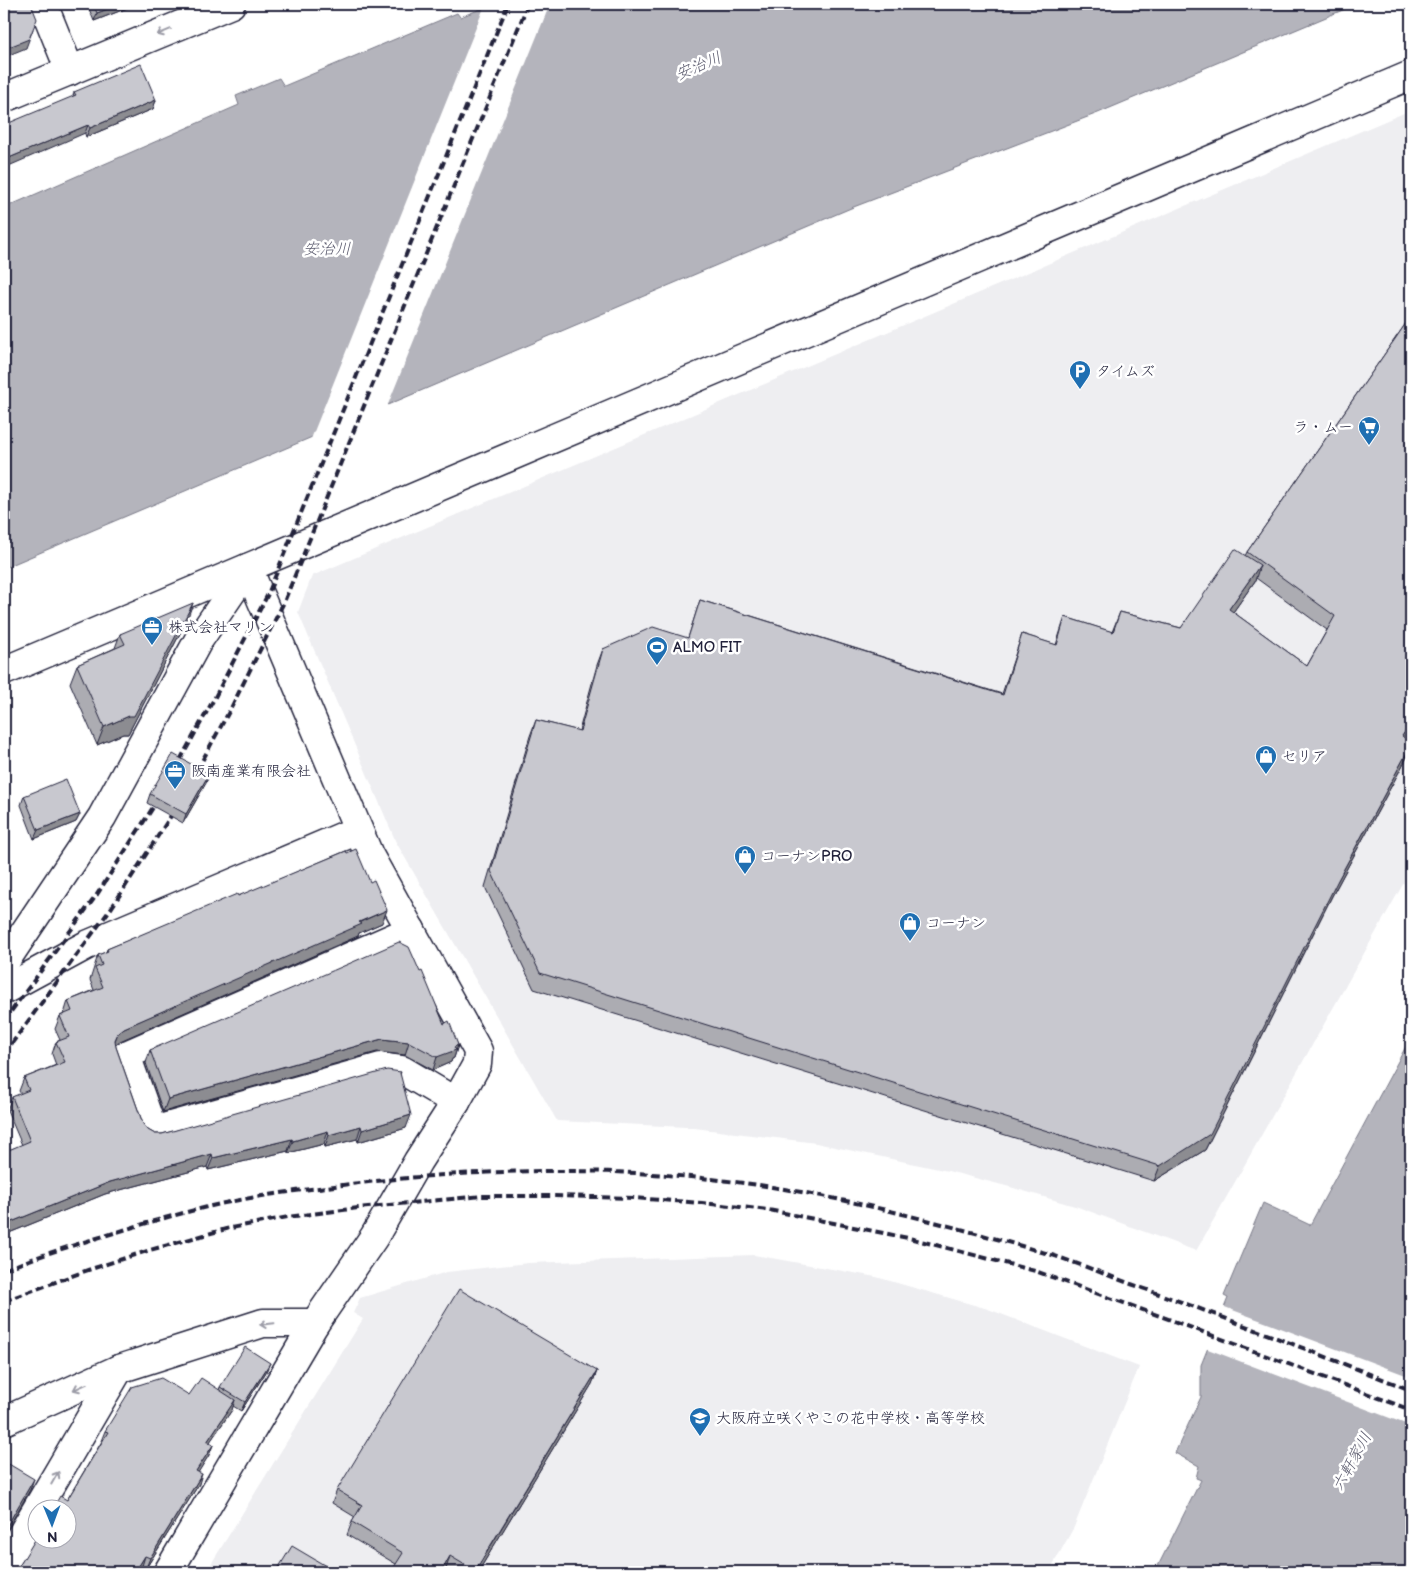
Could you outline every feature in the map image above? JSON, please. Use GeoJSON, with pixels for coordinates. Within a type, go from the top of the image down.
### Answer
{"type":"FeatureCollection","features":[{"type":"Feature","properties":{"kind":"street"},"geometry":{"type":"LineString","coordinates":[[43,4],[70,71]]}},
{"type":"Feature","properties":{"kind":"street"},"geometry":{"type":"LineString","coordinates":[[4,98],[215,7]]}},
{"type":"Feature","properties":{"kind":"street"},"geometry":{"type":"LineString","coordinates":[[4,671],[1411,75]]}},
{"type":"Feature","properties":{"kind":"street"},"geometry":{"type":"LineString","coordinates":[[168,1572],[315,1322],[374,1237],[418,1160],[456,1102],[477,1064],[478,1051],[369,855],[248,568]]}},
{"type":"Feature","properties":{"kind":"street"},"geometry":{"type":"LineString","coordinates":[[4,963],[102,818],[198,641],[248,568]]}},
{"type":"Feature","properties":{"kind":"street"},"geometry":{"type":"LineString","coordinates":[[4,990],[87,945],[358,830]]}},
{"type":"Feature","properties":{"kind":"street"},"geometry":{"type":"LineString","coordinates":[[411,930],[126,1055],[153,1131],[381,1067],[402,1070],[456,1102]]}},
{"type":"Feature","properties":{"kind":"street"},"geometry":{"type":"LineString","coordinates":[[4,1421],[119,1369],[263,1323],[315,1322]]}},
{"type":"Feature","properties":{"kind":"street"},"geometry":{"type":"LineString","coordinates":[[4,1565],[119,1369]]}},
{"type":"Feature","properties":{"kind":"shaded area"},"geometry":{"type":"Polygon","coordinates":[[[1411,110],[1411,870],[1196,1251],[1078,1207],[1010,1187],[948,1171],[816,1143],[686,1127],[557,1121],[396,842],[298,612],[312,576],[1411,110]]]}},
{"type":"Feature","properties":{"kind":"shaded area","name":"大阪府立咲くやこの花中学校・高等学校"},"geometry":{"type":"Polygon","coordinates":[[[754,1255],[876,1277],[988,1309],[1139,1367],[1074,1527],[1049,1572],[206,1572],[363,1319],[353,1313],[360,1298],[447,1272],[528,1263],[754,1255]]]}},
{"type":"Feature","properties":{"kind":"water","name":"安治川"},"geometry":{"type":"Polygon","coordinates":[[[538,4],[1357,4],[1098,113],[851,208],[4,568],[4,208],[239,105],[236,96],[279,78],[284,86],[457,13],[460,17],[489,6],[496,21],[538,4]]]}},
{"type":"Feature","properties":{"kind":"water","name":"六軒家川"},"geometry":{"type":"Polygon","coordinates":[[[1411,1037],[1411,1572],[1155,1572],[1201,1480],[1196,1478],[1199,1466],[1175,1453],[1201,1397],[1201,1365],[1228,1298],[1224,1296],[1263,1203],[1310,1225],[1411,1037]]]}},
{"type":"Feature","properties":{"kind":"pier"},"geometry":{"type":"Polygon","coordinates":[[[491,4],[497,18],[531,4],[550,4],[387,407],[311,439],[485,5],[491,4]]]}},
{"type":"Feature","properties":{"kind":"pier"},"geometry":{"type":"Polygon","coordinates":[[[1222,1306],[1411,1377],[1411,1426],[1205,1348],[1222,1306]]]}},
{"type":"Feature","properties":{"kind":"building"},"geometry":{"type":"Polygon","coordinates":[[[4,4],[31,4],[37,19],[29,39],[4,49],[4,4]]]}},
{"type":"Feature","properties":{"kind":"building"},"geometry":{"type":"Polygon","coordinates":[[[93,4],[121,4],[97,13],[93,4]]]}},
{"type":"Feature","properties":{"kind":"building"},"geometry":{"type":"Polygon","coordinates":[[[141,64],[156,100],[90,128],[88,125],[4,160],[4,125],[76,95],[74,92],[141,64]]]}},
{"type":"Feature","properties":{"kind":"building","name":"コーナン"},"geometry":{"type":"Polygon","coordinates":[[[1411,316],[1411,723],[1402,736],[1411,745],[1338,880],[1210,1134],[1160,1166],[540,973],[491,871],[536,720],[580,731],[603,649],[653,627],[688,638],[700,600],[1003,695],[1022,634],[1057,645],[1065,617],[1113,632],[1120,612],[1181,628],[1235,549],[1260,565],[1229,609],[1307,666],[1335,616],[1247,552],[1411,316]]]}},
{"type":"Feature","properties":{"kind":"building"},"geometry":{"type":"Polygon","coordinates":[[[193,603],[134,716],[129,716],[104,727],[77,665],[125,644],[120,634],[193,603]]]}},
{"type":"Feature","properties":{"kind":"building"},"geometry":{"type":"Polygon","coordinates":[[[173,754],[209,774],[186,814],[150,794],[173,754]]]}},
{"type":"Feature","properties":{"kind":"building"},"geometry":{"type":"Polygon","coordinates":[[[66,779],[80,814],[38,830],[24,796],[66,779]]]}},
{"type":"Feature","properties":{"kind":"building"},"geometry":{"type":"Polygon","coordinates":[[[356,849],[370,882],[374,880],[387,910],[359,922],[362,924],[124,1028],[118,1033],[115,1040],[116,1047],[143,1124],[155,1134],[162,1134],[387,1070],[401,1072],[411,1115],[362,1130],[361,1126],[329,1135],[328,1131],[293,1141],[292,1139],[213,1158],[212,1154],[110,1182],[4,1225],[4,1177],[6,1176],[4,1172],[4,1152],[30,1141],[12,1097],[29,1090],[24,1078],[65,1062],[56,1042],[69,1037],[60,1016],[72,1011],[68,1001],[103,987],[95,968],[102,965],[98,955],[108,951],[107,949],[237,894],[238,896],[346,851],[347,853],[356,849]]]}},
{"type":"Feature","properties":{"kind":"building"},"geometry":{"type":"Polygon","coordinates":[[[399,942],[409,947],[420,972],[422,971],[444,1024],[449,1021],[458,1045],[454,1047],[456,1050],[437,1057],[409,1042],[382,1039],[168,1099],[150,1050],[399,942]]]}},
{"type":"Feature","properties":{"kind":"building"},"geometry":{"type":"Polygon","coordinates":[[[459,1289],[597,1371],[475,1571],[450,1556],[441,1572],[391,1572],[403,1553],[352,1522],[362,1505],[337,1490],[459,1289]]]}},
{"type":"Feature","properties":{"kind":"building"},"geometry":{"type":"Polygon","coordinates":[[[245,1347],[270,1363],[245,1402],[220,1387],[245,1347]]]}},
{"type":"Feature","properties":{"kind":"building"},"geometry":{"type":"Polygon","coordinates":[[[161,1378],[189,1395],[201,1378],[235,1400],[207,1442],[213,1445],[196,1471],[202,1474],[150,1558],[145,1556],[135,1572],[4,1572],[4,1569],[7,1571],[15,1569],[30,1548],[78,1548],[78,1498],[68,1498],[108,1432],[105,1431],[132,1387],[161,1378]]]}},
{"type":"Feature","properties":{"kind":"building"},"geometry":{"type":"Polygon","coordinates":[[[4,1463],[34,1479],[4,1531],[4,1463]]]}},
{"type":"Feature","properties":{"kind":"building"},"geometry":{"type":"Polygon","coordinates":[[[292,1546],[336,1572],[276,1572],[292,1546]]]}},
{"type":"Feature","properties":{"kind":"railway"},"geometry":{"type":"LineString","coordinates":[[174,771],[214,699],[268,594],[508,4]]}},
{"type":"Feature","properties":{"kind":"railway"},"geometry":{"type":"LineString","coordinates":[[191,781],[231,708],[284,602],[528,4]]}},
{"type":"Feature","properties":{"kind":"railway"},"geometry":{"type":"LineString","coordinates":[[4,1021],[96,896],[161,795]]}},
{"type":"Feature","properties":{"kind":"railway"},"geometry":{"type":"LineString","coordinates":[[4,1054],[112,907],[178,805]]}},
{"type":"Feature","properties":{"kind":"railway"},"geometry":{"type":"LineString","coordinates":[[4,1270],[31,1259],[167,1217],[220,1204],[282,1193],[396,1179],[504,1172],[558,1171],[665,1175],[719,1180],[806,1193],[908,1215],[1009,1242],[1087,1267],[1411,1390]]}},
{"type":"Feature","properties":{"kind":"railway"},"geometry":{"type":"LineString","coordinates":[[4,1301],[88,1270],[150,1250],[226,1229],[288,1217],[482,1196],[634,1198],[702,1203],[769,1210],[913,1239],[1035,1271],[1411,1410]]}},
{"type":"Feature","properties":{"kind":"place","name":"タイムズ"},"geometry":{"type":"Point","coordinates":[1080,390]}},
{"type":"Feature","properties":{"kind":"place","name":"ラ・ムー"},"geometry":{"type":"Point","coordinates":[1369,446]}},
{"type":"Feature","properties":{"kind":"place","name":"株式会社マリン"},"geometry":{"type":"Point","coordinates":[152,646]}},
{"type":"Feature","properties":{"kind":"place","name":"ALMO FIT"},"geometry":{"type":"Point","coordinates":[657,666]}},
{"type":"Feature","properties":{"kind":"place","name":"セリア"},"geometry":{"type":"Point","coordinates":[1266,775]}},
{"type":"Feature","properties":{"kind":"place","name":"阪南産業有限会社"},"geometry":{"type":"Point","coordinates":[175,790]}},
{"type":"Feature","properties":{"kind":"place","name":"コーナンPRO"},"geometry":{"type":"Point","coordinates":[745,875]}},
{"type":"Feature","properties":{"kind":"place","name":"コーナン"},"geometry":{"type":"Point","coordinates":[910,942]}},
{"type":"Feature","properties":{"kind":"place","name":"大阪府立咲くやこの花中学校・高等学校"},"geometry":{"type":"Point","coordinates":[700,1437]}}]}
